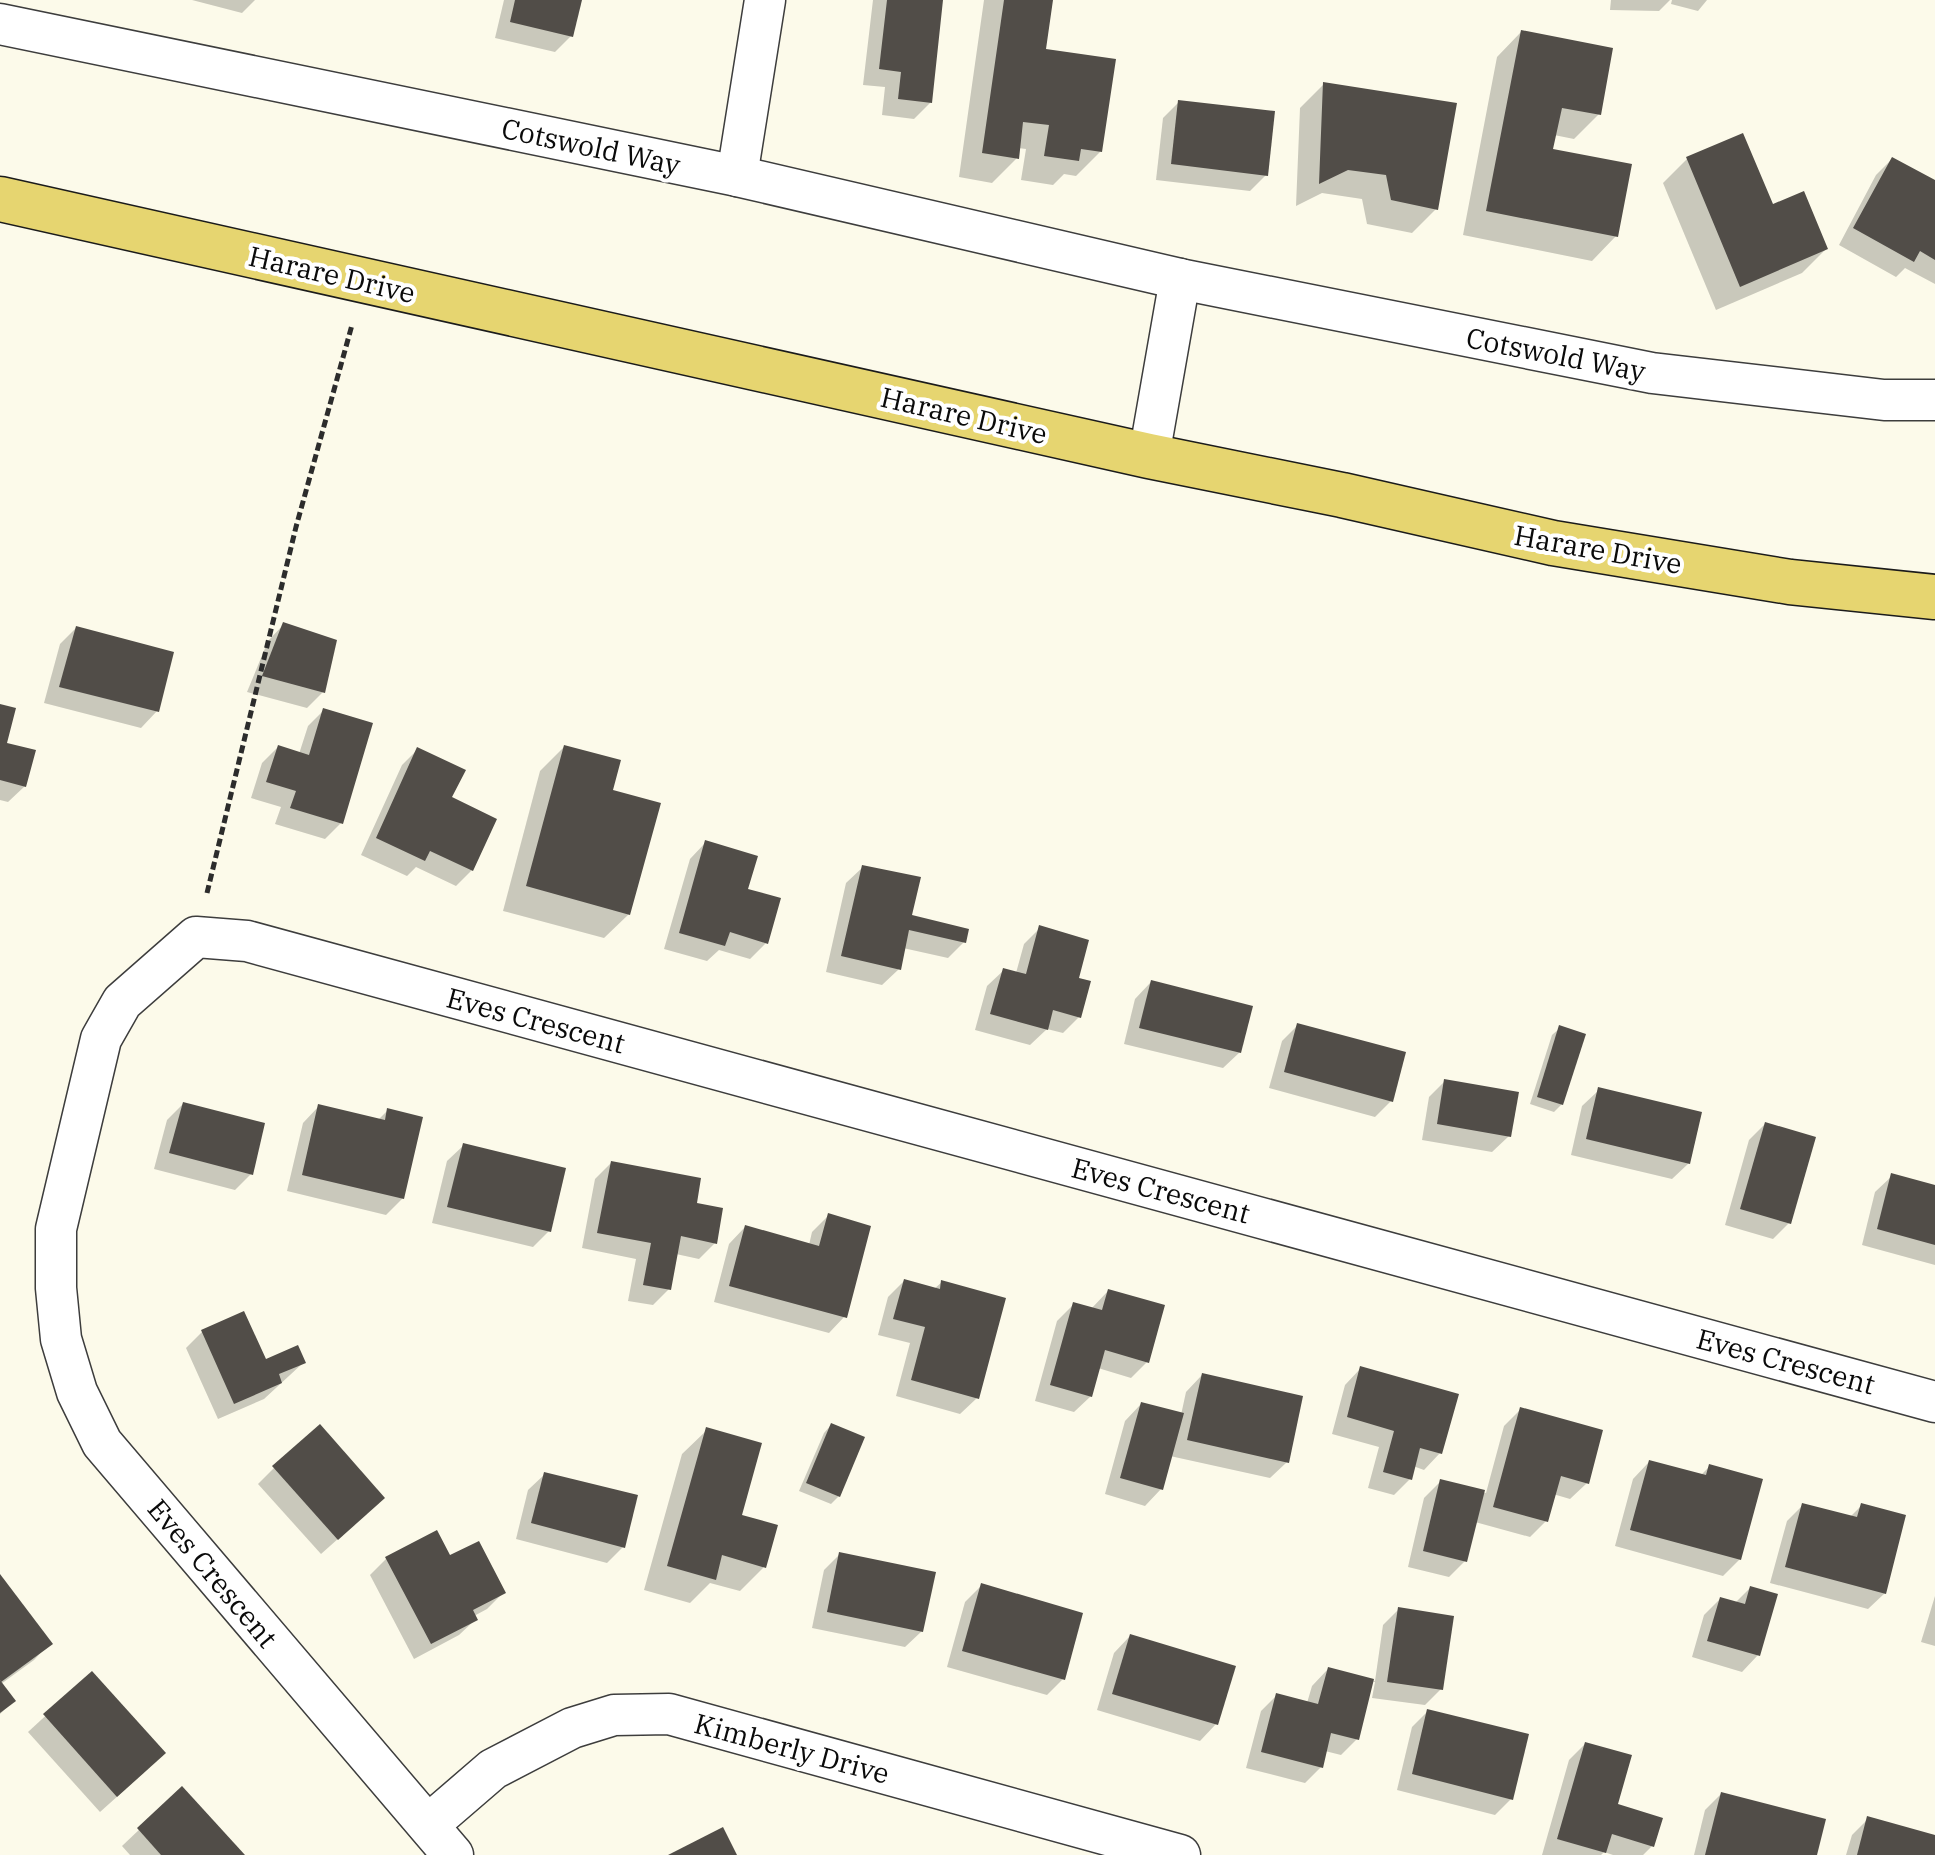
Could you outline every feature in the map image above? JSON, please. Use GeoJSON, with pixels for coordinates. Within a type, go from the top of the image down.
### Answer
{"type":"FeatureCollection","features":[{"type":"Feature","properties":{"kind":"main road","name":"Harare Drive"},"geometry":{"type":"LineString","coordinates":[[0,199],[1149,456],[1342,495],[1553,543],[1790,582],[1935,597]]}},
{"type":"Feature","properties":{"kind":"street"},"geometry":{"type":"LineString","coordinates":[[737,176],[765,0]]}},
{"type":"Feature","properties":{"kind":"street","name":"Cotswold Way"},"geometry":{"type":"LineString","coordinates":[[0,24],[56,18],[1180,279],[1652,373],[1884,400],[1935,400]]}},
{"type":"Feature","properties":{"kind":"street"},"geometry":{"type":"LineString","coordinates":[[1149,456],[1180,279]]}},
{"type":"Feature","properties":{"kind":"street","name":"Eves Crescent"},"geometry":{"type":"LineString","coordinates":[[453,1855],[102,1443],[77,1392],[61,1339],[56,1288],[56,1229],[101,1039],[122,1002],[196,937],[247,941],[1935,1402]]}},
{"type":"Feature","properties":{"kind":"street","name":"Kimberly Drive"},"geometry":{"type":"LineString","coordinates":[[428,1825],[493,1769],[572,1728],[614,1715],[669,1714],[1180,1855]]}},
{"type":"Feature","properties":{"kind":"path"},"geometry":{"type":"LineString","coordinates":[[196,937],[296,527],[364,281]]}},
{"type":"Feature","properties":{"kind":"building"},"geometry":{"type":"Polygon","coordinates":[[[515,0],[582,0],[573,37],[510,22],[515,0]]]}},
{"type":"Feature","properties":{"kind":"building"},"geometry":{"type":"Polygon","coordinates":[[[887,0],[943,0],[932,103],[898,99],[901,72],[879,69],[887,0]]]}},
{"type":"Feature","properties":{"kind":"building"},"geometry":{"type":"Polygon","coordinates":[[[1004,0],[1053,0],[1046,49],[1116,59],[1102,152],[1081,149],[1079,161],[1044,156],[1049,125],[1023,122],[1019,159],[982,153],[1004,0]]]}},
{"type":"Feature","properties":{"kind":"building"},"geometry":{"type":"Polygon","coordinates":[[[1521,30],[1613,48],[1601,115],[1562,108],[1553,149],[1632,164],[1618,237],[1486,211],[1521,30]]]}},
{"type":"Feature","properties":{"kind":"building"},"geometry":{"type":"Polygon","coordinates":[[[1323,82],[1457,103],[1438,210],[1391,200],[1386,175],[1348,170],[1319,184],[1323,82]]]}},
{"type":"Feature","properties":{"kind":"building"},"geometry":{"type":"Polygon","coordinates":[[[1178,100],[1275,111],[1268,176],[1171,164],[1178,100]]]}},
{"type":"Feature","properties":{"kind":"building"},"geometry":{"type":"Polygon","coordinates":[[[1743,133],[1773,204],[1804,191],[1828,249],[1740,287],[1686,157],[1743,133]]]}},
{"type":"Feature","properties":{"kind":"building"},"geometry":{"type":"Polygon","coordinates":[[[1892,157],[1935,180],[1935,260],[1920,251],[1914,262],[1853,228],[1892,157]]]}},
{"type":"Feature","properties":{"kind":"building"},"geometry":{"type":"Polygon","coordinates":[[[283,622],[337,640],[325,693],[262,676],[283,622]]]}},
{"type":"Feature","properties":{"kind":"building"},"geometry":{"type":"Polygon","coordinates":[[[76,626],[174,652],[159,712],[59,687],[76,626]]]}},
{"type":"Feature","properties":{"kind":"building"},"geometry":{"type":"Polygon","coordinates":[[[0,704],[16,708],[7,743],[36,750],[26,787],[0,780],[0,704]]]}},
{"type":"Feature","properties":{"kind":"building"},"geometry":{"type":"Polygon","coordinates":[[[323,708],[373,723],[343,824],[290,808],[296,791],[266,782],[278,745],[309,755],[323,708]]]}},
{"type":"Feature","properties":{"kind":"building"},"geometry":{"type":"Polygon","coordinates":[[[564,745],[621,760],[613,790],[661,803],[630,915],[526,886],[564,745]]]}},
{"type":"Feature","properties":{"kind":"building"},"geometry":{"type":"Polygon","coordinates":[[[417,747],[466,770],[452,797],[497,819],[473,871],[430,851],[425,861],[376,838],[417,747]]]}},
{"type":"Feature","properties":{"kind":"building"},"geometry":{"type":"Polygon","coordinates":[[[705,840],[758,856],[748,889],[781,898],[768,944],[730,932],[725,946],[679,933],[705,840]]]}},
{"type":"Feature","properties":{"kind":"building"},"geometry":{"type":"Polygon","coordinates":[[[862,865],[921,877],[912,915],[969,929],[966,943],[909,930],[901,970],[841,956],[862,865]]]}},
{"type":"Feature","properties":{"kind":"building"},"geometry":{"type":"Polygon","coordinates":[[[1039,925],[1089,940],[1079,978],[1091,981],[1081,1018],[1053,1010],[1048,1030],[990,1014],[1003,968],[1026,974],[1039,925]]]}},
{"type":"Feature","properties":{"kind":"building"},"geometry":{"type":"Polygon","coordinates":[[[1151,980],[1253,1006],[1241,1053],[1139,1028],[1151,980]]]}},
{"type":"Feature","properties":{"kind":"building"},"geometry":{"type":"Polygon","coordinates":[[[1297,1023],[1406,1052],[1393,1102],[1284,1072],[1297,1023]]]}},
{"type":"Feature","properties":{"kind":"building"},"geometry":{"type":"Polygon","coordinates":[[[1559,1025],[1586,1034],[1563,1105],[1537,1097],[1559,1025]]]}},
{"type":"Feature","properties":{"kind":"building"},"geometry":{"type":"Polygon","coordinates":[[[1444,1079],[1519,1092],[1511,1137],[1437,1124],[1444,1079]]]}},
{"type":"Feature","properties":{"kind":"building"},"geometry":{"type":"Polygon","coordinates":[[[1598,1087],[1702,1112],[1690,1164],[1586,1139],[1598,1087]]]}},
{"type":"Feature","properties":{"kind":"building"},"geometry":{"type":"Polygon","coordinates":[[[183,1102],[265,1123],[253,1175],[169,1153],[183,1102]]]}},
{"type":"Feature","properties":{"kind":"building"},"geometry":{"type":"Polygon","coordinates":[[[318,1104],[385,1120],[387,1108],[423,1117],[404,1199],[302,1175],[318,1104]]]}},
{"type":"Feature","properties":{"kind":"building"},"geometry":{"type":"Polygon","coordinates":[[[1765,1122],[1816,1137],[1791,1224],[1740,1209],[1765,1122]]]}},
{"type":"Feature","properties":{"kind":"building"},"geometry":{"type":"Polygon","coordinates":[[[463,1143],[566,1168],[551,1232],[447,1207],[463,1143]]]}},
{"type":"Feature","properties":{"kind":"building"},"geometry":{"type":"Polygon","coordinates":[[[611,1161],[701,1178],[697,1203],[723,1208],[717,1244],[681,1236],[671,1290],[643,1285],[651,1243],[597,1233],[611,1161]]]}},
{"type":"Feature","properties":{"kind":"building"},"geometry":{"type":"Polygon","coordinates":[[[1891,1173],[1935,1185],[1935,1245],[1877,1229],[1891,1173]]]}},
{"type":"Feature","properties":{"kind":"building"},"geometry":{"type":"Polygon","coordinates":[[[828,1213],[871,1226],[847,1318],[729,1286],[745,1225],[819,1246],[828,1213]]]}},
{"type":"Feature","properties":{"kind":"building"},"geometry":{"type":"Polygon","coordinates":[[[904,1279],[940,1289],[941,1280],[1006,1298],[979,1399],[911,1380],[925,1327],[893,1319],[904,1279]]]}},
{"type":"Feature","properties":{"kind":"building"},"geometry":{"type":"Polygon","coordinates":[[[1108,1289],[1165,1305],[1149,1363],[1105,1350],[1092,1397],[1050,1385],[1073,1302],[1102,1310],[1108,1289]]]}},
{"type":"Feature","properties":{"kind":"building"},"geometry":{"type":"Polygon","coordinates":[[[244,1311],[266,1359],[298,1345],[306,1363],[279,1374],[282,1383],[234,1404],[201,1330],[244,1311]]]}},
{"type":"Feature","properties":{"kind":"building"},"geometry":{"type":"Polygon","coordinates":[[[1360,1366],[1459,1394],[1442,1454],[1420,1448],[1412,1480],[1383,1472],[1394,1431],[1347,1417],[1360,1366]]]}},
{"type":"Feature","properties":{"kind":"building"},"geometry":{"type":"Polygon","coordinates":[[[1202,1373],[1303,1396],[1289,1463],[1187,1440],[1202,1373]]]}},
{"type":"Feature","properties":{"kind":"building"},"geometry":{"type":"Polygon","coordinates":[[[1141,1402],[1184,1413],[1163,1490],[1120,1478],[1141,1402]]]}},
{"type":"Feature","properties":{"kind":"building"},"geometry":{"type":"Polygon","coordinates":[[[1520,1407],[1603,1430],[1589,1484],[1561,1476],[1548,1522],[1493,1507],[1520,1407]]]}},
{"type":"Feature","properties":{"kind":"building"},"geometry":{"type":"Polygon","coordinates":[[[831,1423],[865,1437],[840,1497],[806,1483],[831,1423]]]}},
{"type":"Feature","properties":{"kind":"building"},"geometry":{"type":"Polygon","coordinates":[[[320,1424],[385,1498],[338,1540],[272,1466],[320,1424]]]}},
{"type":"Feature","properties":{"kind":"building"},"geometry":{"type":"Polygon","coordinates":[[[706,1427],[762,1443],[742,1515],[778,1525],[766,1568],[722,1555],[716,1580],[667,1566],[706,1427]]]}},
{"type":"Feature","properties":{"kind":"building"},"geometry":{"type":"Polygon","coordinates":[[[1649,1460],[1706,1475],[1709,1464],[1763,1479],[1741,1560],[1630,1530],[1649,1460]]]}},
{"type":"Feature","properties":{"kind":"building"},"geometry":{"type":"Polygon","coordinates":[[[544,1472],[638,1495],[625,1548],[531,1523],[544,1472]]]}},
{"type":"Feature","properties":{"kind":"building"},"geometry":{"type":"Polygon","coordinates":[[[1440,1479],[1485,1490],[1467,1562],[1423,1551],[1440,1479]]]}},
{"type":"Feature","properties":{"kind":"building"},"geometry":{"type":"Polygon","coordinates":[[[1802,1503],[1857,1517],[1861,1503],[1906,1515],[1886,1594],[1785,1567],[1802,1503]]]}},
{"type":"Feature","properties":{"kind":"building"},"geometry":{"type":"Polygon","coordinates":[[[437,1530],[450,1555],[479,1541],[506,1593],[473,1610],[478,1620],[431,1644],[385,1557],[437,1530]]]}},
{"type":"Feature","properties":{"kind":"building"},"geometry":{"type":"Polygon","coordinates":[[[839,1552],[936,1572],[923,1632],[827,1612],[839,1552]]]}},
{"type":"Feature","properties":{"kind":"building"},"geometry":{"type":"Polygon","coordinates":[[[0,1574],[53,1644],[1,1682],[0,1680],[0,1574]]]}},
{"type":"Feature","properties":{"kind":"building"},"geometry":{"type":"Polygon","coordinates":[[[981,1583],[1083,1613],[1065,1680],[962,1651],[981,1583]]]}},
{"type":"Feature","properties":{"kind":"building"},"geometry":{"type":"Polygon","coordinates":[[[1750,1586],[1778,1594],[1760,1656],[1707,1641],[1720,1597],[1745,1604],[1750,1586]]]}},
{"type":"Feature","properties":{"kind":"building"},"geometry":{"type":"Polygon","coordinates":[[[1398,1607],[1454,1616],[1443,1690],[1387,1682],[1398,1607]]]}},
{"type":"Feature","properties":{"kind":"building"},"geometry":{"type":"Polygon","coordinates":[[[1130,1634],[1236,1666],[1218,1725],[1112,1694],[1130,1634]]]}},
{"type":"Feature","properties":{"kind":"building"},"geometry":{"type":"Polygon","coordinates":[[[1328,1667],[1374,1679],[1359,1740],[1331,1733],[1323,1768],[1261,1752],[1276,1693],[1318,1704],[1328,1667]]]}},
{"type":"Feature","properties":{"kind":"building"},"geometry":{"type":"Polygon","coordinates":[[[92,1671],[166,1753],[117,1797],[43,1714],[92,1671]]]}},
{"type":"Feature","properties":{"kind":"building"},"geometry":{"type":"Polygon","coordinates":[[[0,1680],[16,1701],[0,1713],[0,1680]]]}},
{"type":"Feature","properties":{"kind":"building"},"geometry":{"type":"Polygon","coordinates":[[[1427,1709],[1529,1734],[1513,1800],[1412,1774],[1427,1709]]]}},
{"type":"Feature","properties":{"kind":"building"},"geometry":{"type":"Polygon","coordinates":[[[1585,1742],[1632,1755],[1618,1804],[1663,1818],[1654,1847],[1612,1834],[1606,1853],[1557,1839],[1585,1742]]]}},
{"type":"Feature","properties":{"kind":"building"},"geometry":{"type":"Polygon","coordinates":[[[182,1786],[245,1855],[161,1855],[137,1828],[182,1786]]]}},
{"type":"Feature","properties":{"kind":"building"},"geometry":{"type":"Polygon","coordinates":[[[1721,1792],[1826,1819],[1817,1855],[1705,1855],[1721,1792]]]}},
{"type":"Feature","properties":{"kind":"building"},"geometry":{"type":"Polygon","coordinates":[[[1867,1816],[1935,1835],[1935,1855],[1857,1855],[1867,1816]]]}},
{"type":"Feature","properties":{"kind":"building"},"geometry":{"type":"Polygon","coordinates":[[[723,1827],[737,1855],[668,1855],[723,1827]]]}}]}
